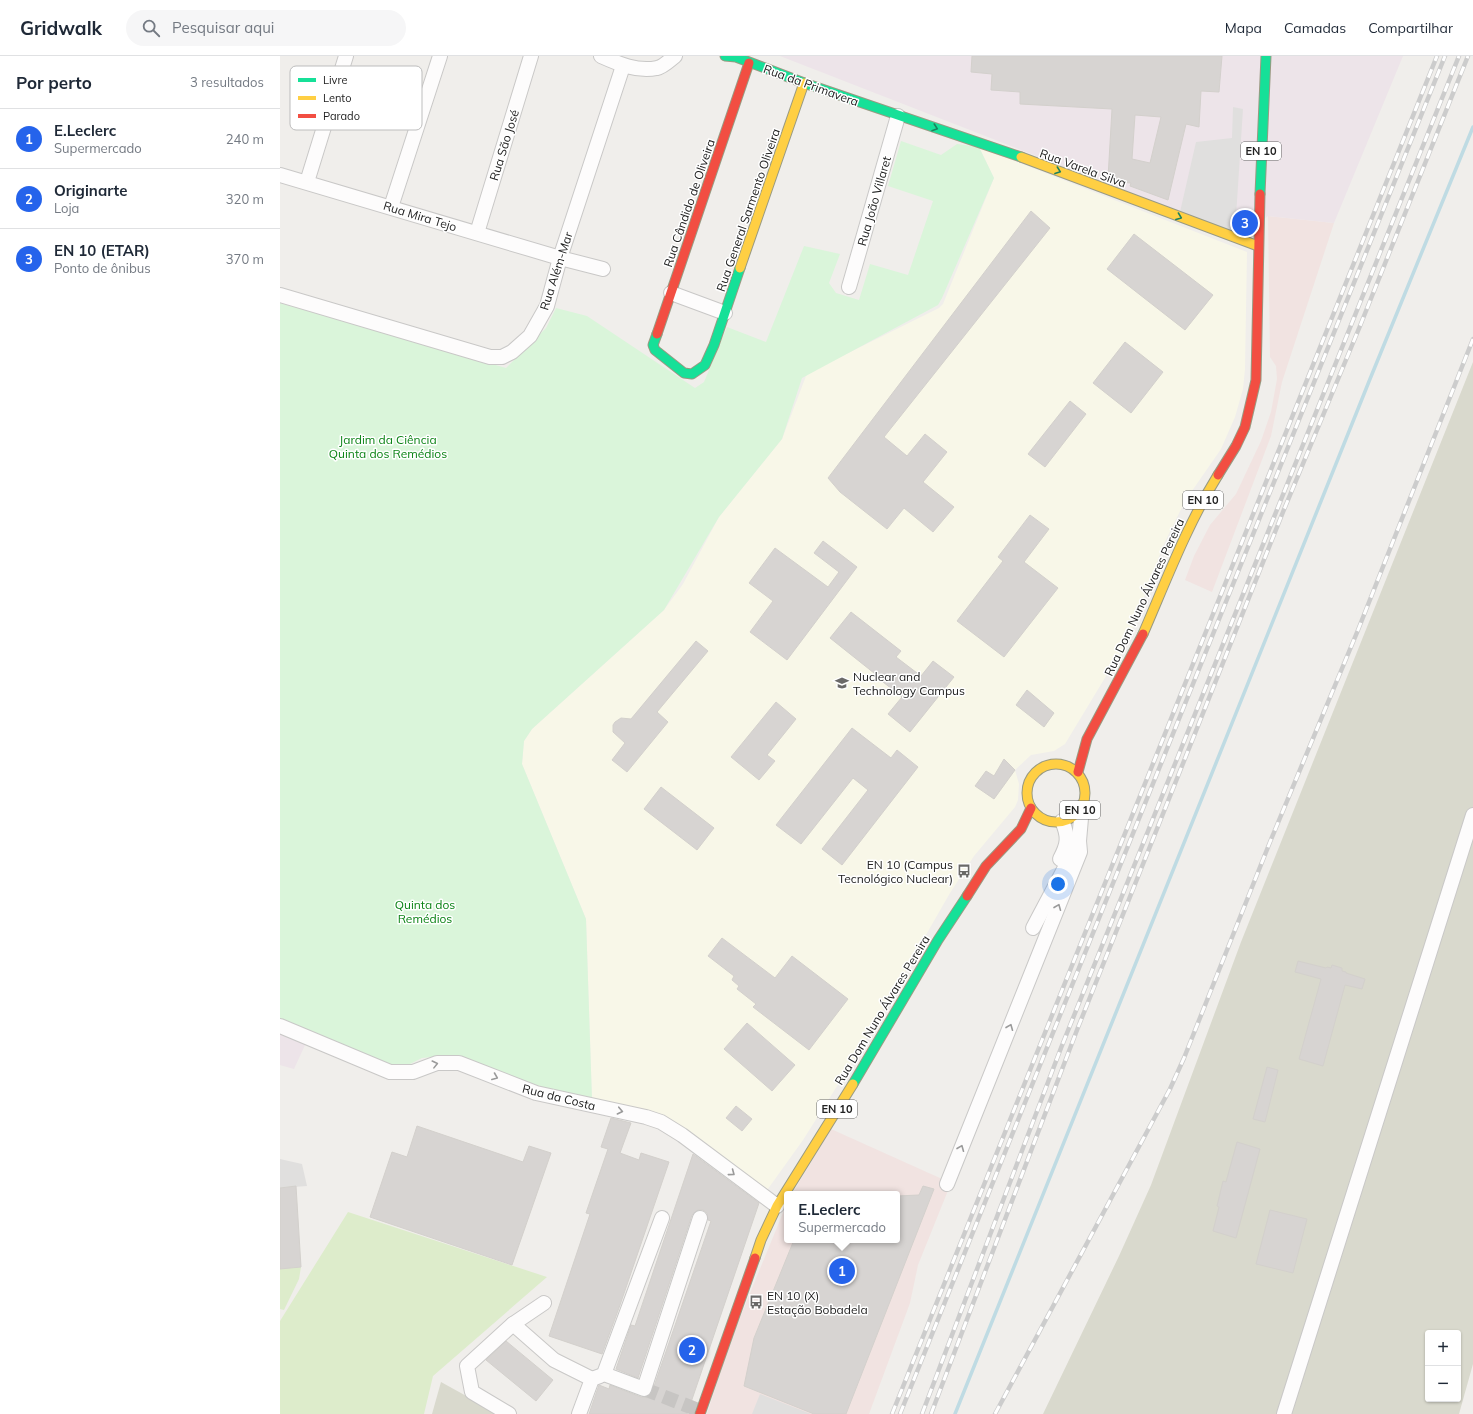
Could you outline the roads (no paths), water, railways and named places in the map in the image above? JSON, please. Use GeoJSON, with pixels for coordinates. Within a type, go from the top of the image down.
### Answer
{"type":"FeatureCollection","features":[{"type":"Feature","properties":{"kind":"main road","name":"Rua da Primavera"},"geometry":{"type":"LineString","coordinates":[[725,56],[736,57],[898,116]]}},
{"type":"Feature","properties":{"kind":"main road","name":"EN 10"},"geometry":{"type":"LineString","coordinates":[[1258,246],[1266,56]]}},
{"type":"Feature","properties":{"kind":"main road","name":"Rua Cândido de Oliveira"},"geometry":{"type":"LineString","coordinates":[[655,350],[653,345],[749,63]]}},
{"type":"Feature","properties":{"kind":"main road","name":"Rua General Sarmento Oliveira"},"geometry":{"type":"LineString","coordinates":[[655,350],[684,373],[692,374],[705,365],[726,313],[804,83]]}},
{"type":"Feature","properties":{"kind":"main road","name":"Rua Varela Silva"},"geometry":{"type":"LineString","coordinates":[[898,116],[1008,153],[1258,246]]}},
{"type":"Feature","properties":{"kind":"main road","name":"Rua Dom Nuno Álvares Pereira"},"geometry":{"type":"LineString","coordinates":[[1078,772],[1087,739],[1141,638],[1181,545],[1208,491],[1236,446],[1245,427],[1256,380],[1258,246]]}},
{"type":"Feature","properties":{"kind":"main road","name":"EN 10"},"geometry":{"type":"LineString","coordinates":[[1076,749],[1087,739]]}},
{"type":"Feature","properties":{"kind":"main road"},"geometry":{"type":"LineString","coordinates":[[1031,808],[1027,794],[1028,783],[1034,774],[1042,767],[1061,761],[1078,772]]}},
{"type":"Feature","properties":{"kind":"main road","name":"EN 10"},"geometry":{"type":"LineString","coordinates":[[1031,808],[1043,819],[1052,822],[1062,822],[1077,814],[1082,808],[1086,789],[1078,772]]}},
{"type":"Feature","properties":{"kind":"main road","name":"Rua Dom Nuno Álvares Pereira"},"geometry":{"type":"LineString","coordinates":[[786,1191],[876,1047],[938,940],[986,866],[1021,829],[1031,808]]}},
{"type":"Feature","properties":{"kind":"main road","name":"EN 10"},"geometry":{"type":"LineString","coordinates":[[1021,829],[1043,819]]}},
{"type":"Feature","properties":{"kind":"main road","name":"Rua Dom Nuno Álvares Pereira"},"geometry":{"type":"LineString","coordinates":[[700,1414],[761,1240],[784,1195]]}},
{"type":"Feature","properties":{"kind":"street"},"geometry":{"type":"LineString","coordinates":[[343,66],[346,56]]}},
{"type":"Feature","properties":{"kind":"street"},"geometry":{"type":"LineString","coordinates":[[422,111],[440,56]]}},
{"type":"Feature","properties":{"kind":"street","name":"Rua São José"},"geometry":{"type":"LineString","coordinates":[[477,233],[530,56]]}},
{"type":"Feature","properties":{"kind":"street"},"geometry":{"type":"LineString","coordinates":[[601,56],[623,66],[637,69],[658,68],[675,56]]}},
{"type":"Feature","properties":{"kind":"street","name":"Rua Além-Mar"},"geometry":{"type":"LineString","coordinates":[[280,295],[490,357],[502,357],[512,352],[530,336],[547,306],[560,258],[623,66]]}},
{"type":"Feature","properties":{"kind":"street","name":"Rua João Villaret"},"geometry":{"type":"LineString","coordinates":[[849,287],[898,116]]}},
{"type":"Feature","properties":{"kind":"street"},"geometry":{"type":"LineString","coordinates":[[308,182],[324,130]]}},
{"type":"Feature","properties":{"kind":"street"},"geometry":{"type":"LineString","coordinates":[[391,207],[416,130]]}},
{"type":"Feature","properties":{"kind":"street","name":"Rua Mira Tejo"},"geometry":{"type":"LineString","coordinates":[[280,174],[560,258],[603,269]]}},
{"type":"Feature","properties":{"kind":"street"},"geometry":{"type":"LineString","coordinates":[[671,293],[726,313]]}},
{"type":"Feature","properties":{"kind":"street"},"geometry":{"type":"LineString","coordinates":[[947,1184],[1080,852],[1079,841],[1082,808]]}},
{"type":"Feature","properties":{"kind":"street"},"geometry":{"type":"LineString","coordinates":[[1284,1414],[1473,815]]}},
{"type":"Feature","properties":{"kind":"street"},"geometry":{"type":"LineString","coordinates":[[1062,822],[1066,831],[1067,843],[1030,927],[1079,841]]}},
{"type":"Feature","properties":{"kind":"street","name":"Rua da Costa"},"geometry":{"type":"LineString","coordinates":[[280,1026],[390,1072],[413,1072],[437,1063],[459,1063],[536,1093],[646,1117],[661,1122],[682,1135],[777,1206]]}},
{"type":"Feature","properties":{"kind":"street"},"geometry":{"type":"LineString","coordinates":[[579,1414],[598,1376],[662,1218]]}},
{"type":"Feature","properties":{"kind":"street"},"geometry":{"type":"LineString","coordinates":[[513,1324],[554,1360],[598,1376],[644,1389],[700,1218]]}},
{"type":"Feature","properties":{"kind":"street"},"geometry":{"type":"LineString","coordinates":[[509,1414],[472,1392],[467,1366],[513,1324],[544,1303]]}},
{"type":"Feature","properties":{"kind":"waterway"},"geometry":{"type":"LineString","coordinates":[[955,1414],[1370,379],[1473,127]]}},
{"type":"Feature","properties":{"kind":"tunnel"},"geometry":{"type":"LineString","coordinates":[[644,1389],[701,1411]]}},
{"type":"Feature","properties":{"kind":"railway"},"geometry":{"type":"LineString","coordinates":[[892,1414],[1437,56]]}},
{"type":"Feature","properties":{"kind":"railway"},"geometry":{"type":"LineString","coordinates":[[900,1414],[1445,56]]}},
{"type":"Feature","properties":{"kind":"railway"},"geometry":{"type":"LineString","coordinates":[[922,1414],[1061,1048],[1459,56]]}},
{"type":"Feature","properties":{"kind":"railway"},"geometry":{"type":"LineString","coordinates":[[931,1414],[1077,1030],[1283,512],[1360,326],[1468,56]]}},
{"type":"Feature","properties":{"kind":"railway"},"geometry":{"type":"LineString","coordinates":[[995,1414],[1170,1089],[1184,1058],[1270,842],[1358,630],[1473,339]]}},
{"type":"Feature","properties":{"kind":"place","name":"EN 10 (ETAR)"},"geometry":{"type":"Point","coordinates":[1245,223]}},
{"type":"Feature","properties":{"kind":"place","name":"Nuclear and Technology Campus"},"geometry":{"type":"Point","coordinates":[842,683]}},
{"type":"Feature","properties":{"kind":"place","name":"EN 10 (Campus Tecnológico Nuclear)"},"geometry":{"type":"Point","coordinates":[964,871]}},
{"type":"Feature","properties":{"kind":"place","name":"E.Leclerc"},"geometry":{"type":"Point","coordinates":[842,1271]}},
{"type":"Feature","properties":{"kind":"place","name":"EN 10 (X) Estação Bobadela"},"geometry":{"type":"Point","coordinates":[756,1302]}},
{"type":"Feature","properties":{"kind":"place","name":"Originarte"},"geometry":{"type":"Point","coordinates":[692,1350]}},
{"type":"Feature","properties":{"kind":"park label","name":"Jardim da Ciência Quinta dos Remédios"},"geometry":{"type":"Point","coordinates":[388,446]}},
{"type":"Feature","properties":{"kind":"park label","name":"Quinta dos Remédios"},"geometry":{"type":"Point","coordinates":[425,911]}}]}
